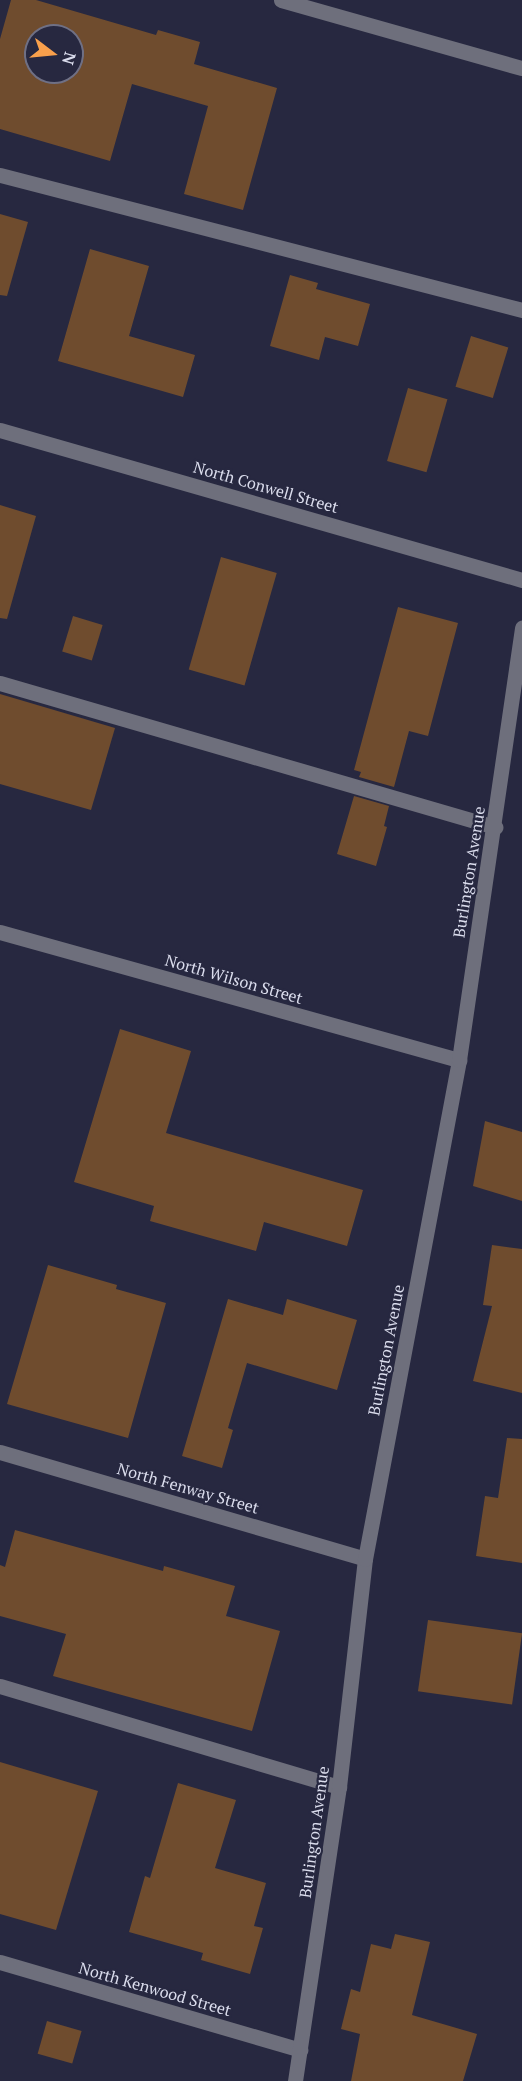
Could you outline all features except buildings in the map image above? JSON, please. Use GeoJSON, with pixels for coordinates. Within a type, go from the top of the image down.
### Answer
{"type":"FeatureCollection","features":[{"type":"Feature","properties":{"kind":"street"},"geometry":{"type":"LineString","coordinates":[[280,0],[522,68]]}},
{"type":"Feature","properties":{"kind":"street"},"geometry":{"type":"LineString","coordinates":[[0,175],[522,310]]}},
{"type":"Feature","properties":{"kind":"street","name":"North Conwell Street"},"geometry":{"type":"LineString","coordinates":[[0,430],[522,580]]}},
{"type":"Feature","properties":{"kind":"street","name":"Burlington Avenue"},"geometry":{"type":"LineString","coordinates":[[295,2081],[339,1787],[365,1559],[459,1060],[495,827],[522,628]]}},
{"type":"Feature","properties":{"kind":"street"},"geometry":{"type":"LineString","coordinates":[[0,683],[495,827]]}},
{"type":"Feature","properties":{"kind":"street","name":"North Wilson Street"},"geometry":{"type":"LineString","coordinates":[[0,932],[459,1060]]}},
{"type":"Feature","properties":{"kind":"street","name":"North Fenway Street"},"geometry":{"type":"LineString","coordinates":[[0,1452],[365,1559]]}},
{"type":"Feature","properties":{"kind":"street"},"geometry":{"type":"LineString","coordinates":[[0,1686],[339,1787]]}},
{"type":"Feature","properties":{"kind":"street","name":"North Kenwood Street"},"geometry":{"type":"LineString","coordinates":[[0,1962],[300,2049]]}}]}
